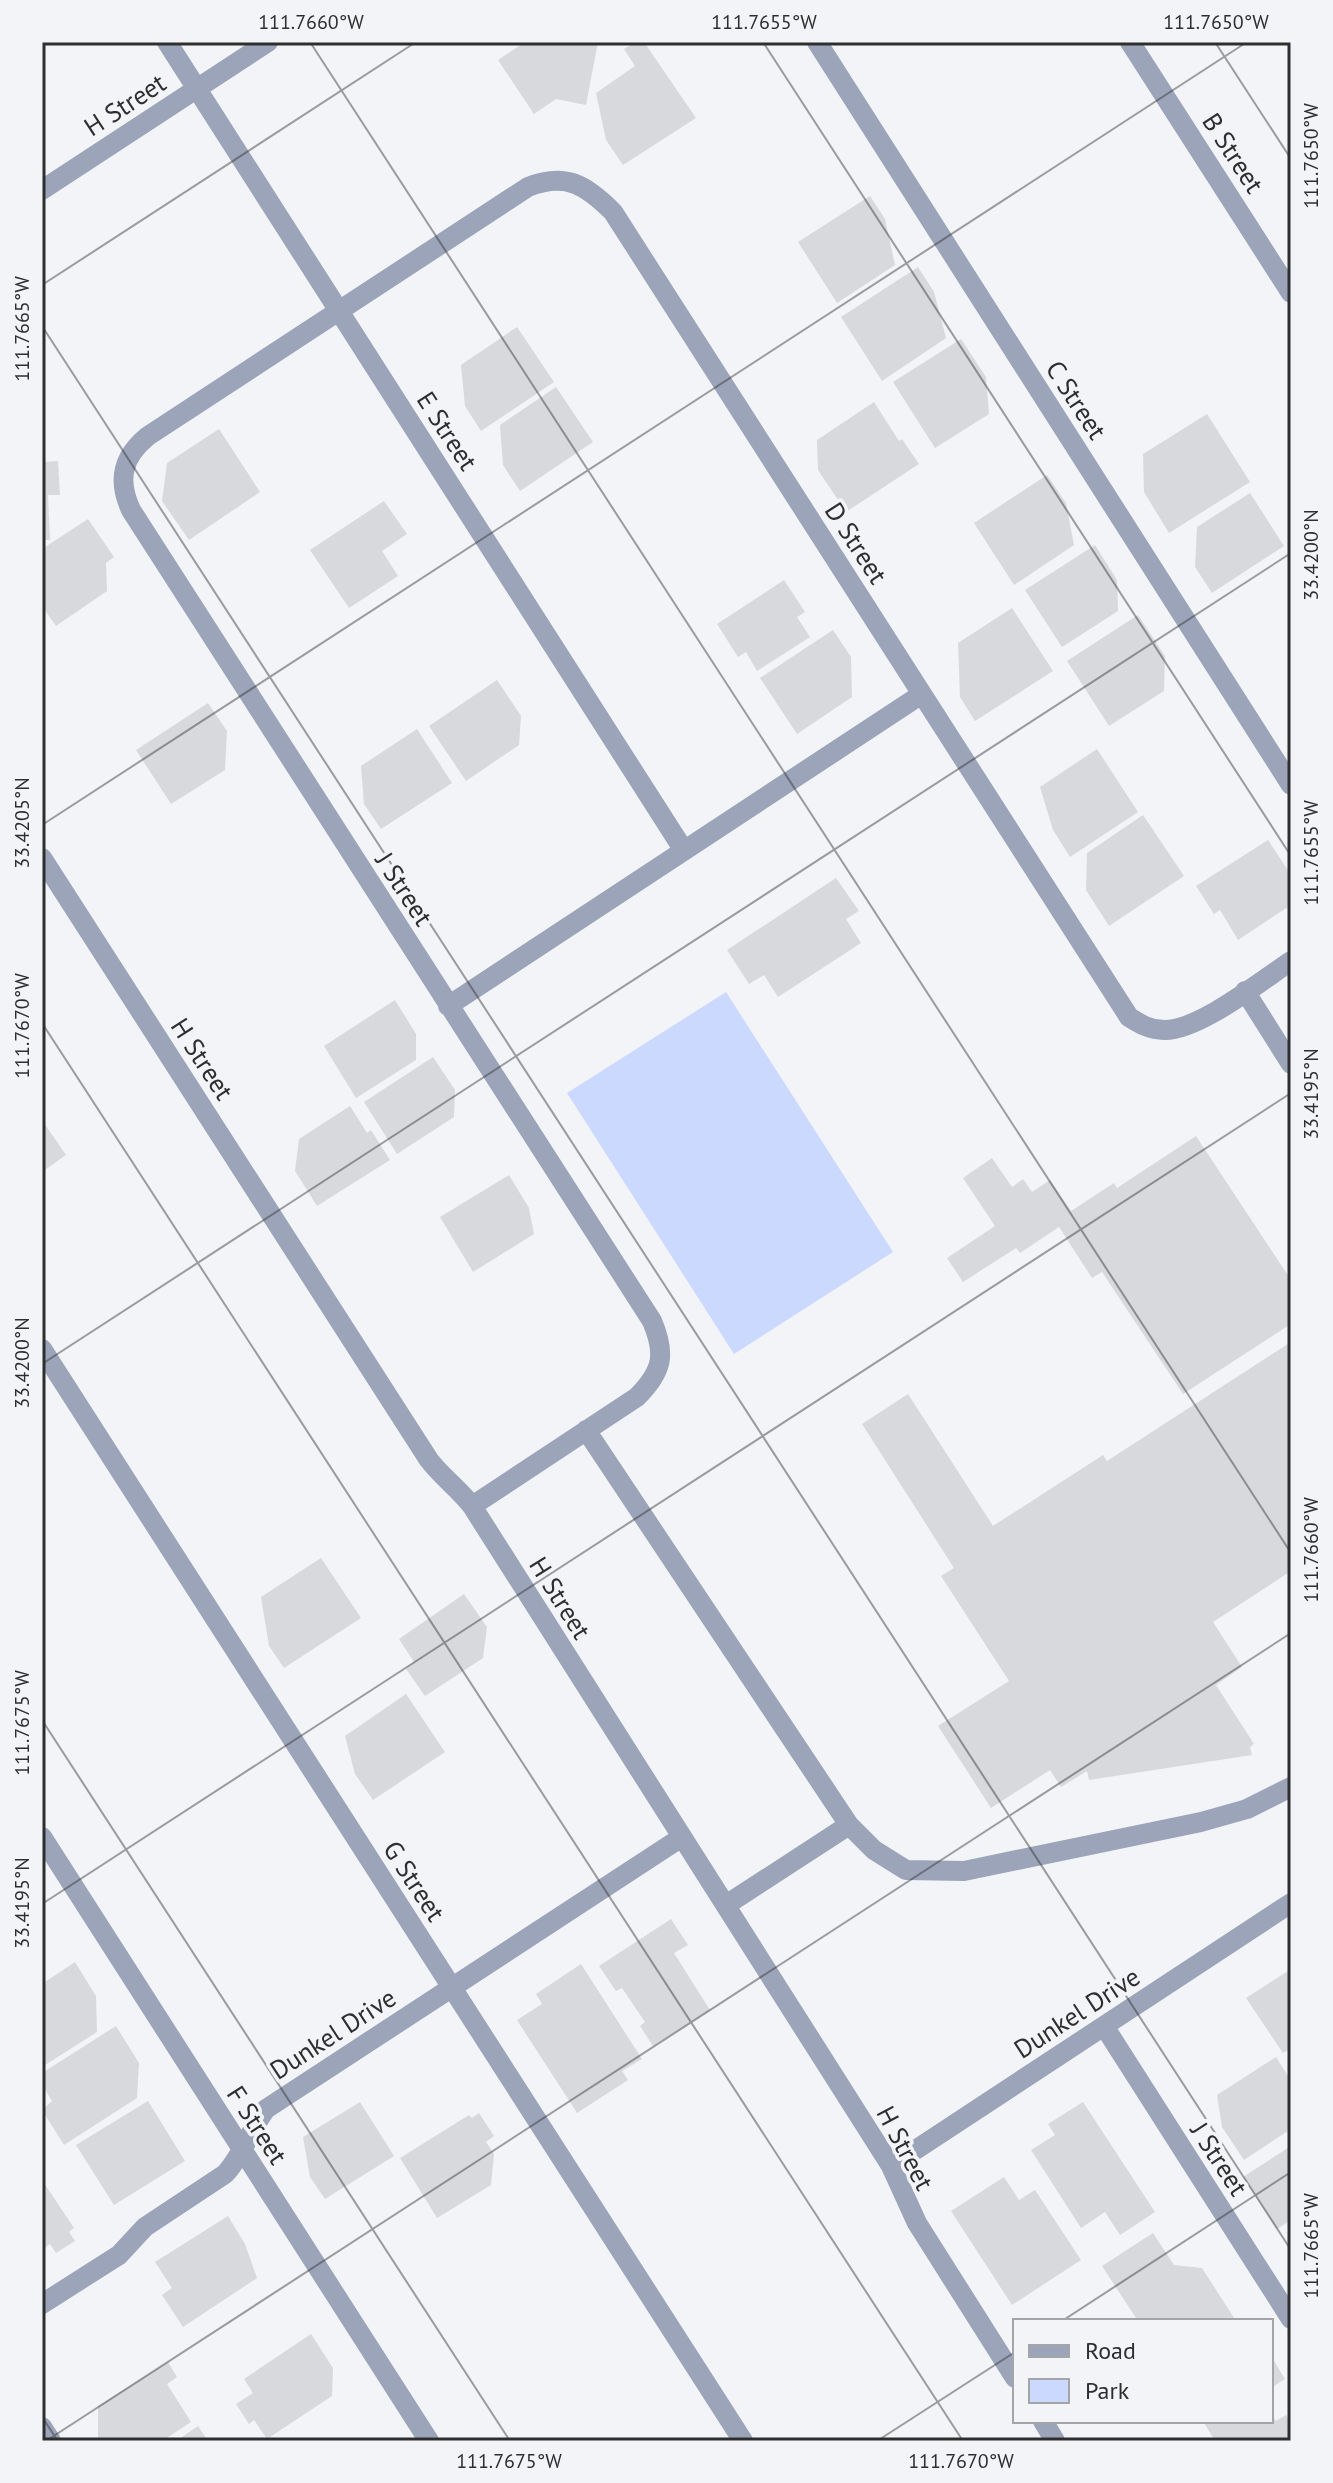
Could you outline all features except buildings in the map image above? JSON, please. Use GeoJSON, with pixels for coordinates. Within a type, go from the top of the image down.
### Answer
{"type":"FeatureCollection","features":[{"type":"Feature","properties":{"kind":"lane","name":"E Street"},"geometry":{"type":"LineString","coordinates":[[167,42],[683,849]]}},
{"type":"Feature","properties":{"kind":"lane"},"geometry":{"type":"LineString","coordinates":[[196,89],[268,42]]}},
{"type":"Feature","properties":{"kind":"lane","name":"C Street"},"geometry":{"type":"LineString","coordinates":[[817,42],[1291,785]]}},
{"type":"Feature","properties":{"kind":"lane","name":"B Street"},"geometry":{"type":"LineString","coordinates":[[1130,42],[1291,293]]}},
{"type":"Feature","properties":{"kind":"lane","name":"H Street"},"geometry":{"type":"LineString","coordinates":[[42,190],[196,89]]}},
{"type":"Feature","properties":{"kind":"lane","name":"D Street"},"geometry":{"type":"LineString","coordinates":[[340,311],[528,187],[546,180],[565,180],[584,188],[613,212],[1129,1017],[1145,1027],[1163,1031],[1181,1029],[1199,1021],[1291,961]]}},
{"type":"Feature","properties":{"kind":"lane","name":"J Street"},"geometry":{"type":"LineString","coordinates":[[340,311],[135,447],[126,462],[122,479],[124,496],[139,524],[652,1321],[659,1337],[662,1353],[658,1369],[650,1384],[637,1397],[472,1506]]}},
{"type":"Feature","properties":{"kind":"lane"},"geometry":{"type":"LineString","coordinates":[[448,1006],[922,694]]}},
{"type":"Feature","properties":{"kind":"lane","name":"H Street"},"geometry":{"type":"LineString","coordinates":[[42,858],[429,1460],[472,1506],[891,2166],[917,2223],[1013,2375]]}},
{"type":"Feature","properties":{"kind":"lane"},"geometry":{"type":"LineString","coordinates":[[1245,991],[1291,1064]]}},
{"type":"Feature","properties":{"kind":"lane","name":"G Street"},"geometry":{"type":"LineString","coordinates":[[42,1349],[743,2441]]}},
{"type":"Feature","properties":{"kind":"lane"},"geometry":{"type":"LineString","coordinates":[[586,1430],[849,1825],[874,1850],[906,1870],[964,1871],[1201,1822],[1247,1809],[1290,1791]]}},
{"type":"Feature","properties":{"kind":"lane"},"geometry":{"type":"LineString","coordinates":[[726,1905],[849,1825]]}},
{"type":"Feature","properties":{"kind":"lane","name":"F Street"},"geometry":{"type":"LineString","coordinates":[[42,1837],[429,2441]]}},
{"type":"Feature","properties":{"kind":"lane","name":"Dunkel Drive"},"geometry":{"type":"LineString","coordinates":[[42,2304],[119,2255],[145,2227],[225,2174],[235,2163],[266,2109],[682,1837]]}},
{"type":"Feature","properties":{"kind":"lane","name":"Dunkel Drive"},"geometry":{"type":"LineString","coordinates":[[891,2166],[1291,1903]]}},
{"type":"Feature","properties":{"kind":"lane","name":"J Street"},"geometry":{"type":"LineString","coordinates":[[1104,2026],[1291,2319]]}},
{"type":"Feature","properties":{"kind":"lane"},"geometry":{"type":"LineString","coordinates":[[1044,2423],[1055,2441]]}},
{"type":"Feature","properties":{"kind":"lane"},"geometry":{"type":"LineString","coordinates":[[42,2427],[51,2441]]}},
{"type":"Feature","properties":{"kind":"green space"},"geometry":{"type":"Polygon","coordinates":[[[726,992],[893,1252],[734,1354],[567,1093],[726,992]]]}}]}
